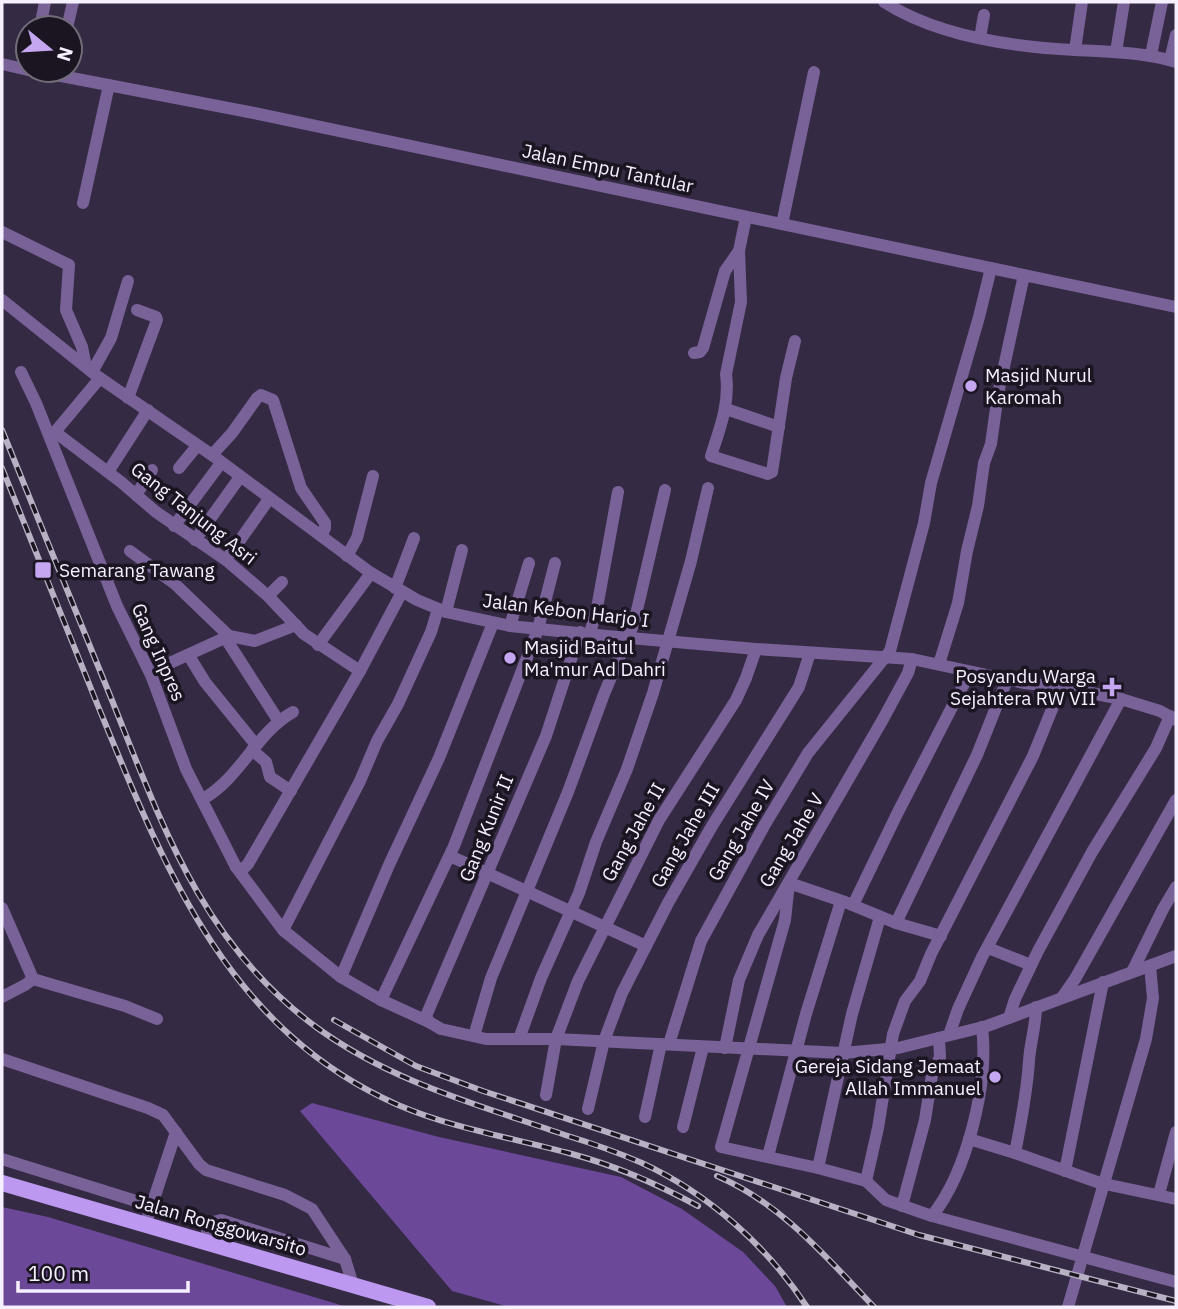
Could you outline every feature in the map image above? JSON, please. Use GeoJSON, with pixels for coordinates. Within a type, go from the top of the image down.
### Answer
{"type":"FeatureCollection","features":[{"type":"Feature","properties":{"kind":"main road","name":"Jalan Ronggowarsito"},"geometry":{"type":"LineString","coordinates":[[2,1183],[428,1307]]}},
{"type":"Feature","properties":{"kind":"street"},"geometry":{"type":"LineString","coordinates":[[884,2],[924,22],[980,38],[1075,50],[1151,55],[1173,61],[1176,35]]}},
{"type":"Feature","properties":{"kind":"street"},"geometry":{"type":"LineString","coordinates":[[1075,50],[1082,2]]}},
{"type":"Feature","properties":{"kind":"street"},"geometry":{"type":"LineString","coordinates":[[1116,52],[1124,2]]}},
{"type":"Feature","properties":{"kind":"street"},"geometry":{"type":"LineString","coordinates":[[1151,55],[1162,2]]}},
{"type":"Feature","properties":{"kind":"street"},"geometry":{"type":"LineString","coordinates":[[980,38],[984,15]]}},
{"type":"Feature","properties":{"kind":"street"},"geometry":{"type":"LineString","coordinates":[[782,224],[814,72]]}},
{"type":"Feature","properties":{"kind":"street","name":"Jalan Empu Tantular"},"geometry":{"type":"LineString","coordinates":[[84,79],[1176,307]]}},
{"type":"Feature","properties":{"kind":"street"},"geometry":{"type":"LineString","coordinates":[[83,203],[109,85]]}},
{"type":"Feature","properties":{"kind":"street"},"geometry":{"type":"LineString","coordinates":[[746,217],[739,251],[741,302],[726,374],[726,409],[711,456],[770,474],[795,341]]}},
{"type":"Feature","properties":{"kind":"street"},"geometry":{"type":"LineString","coordinates":[[2,232],[69,265],[66,310],[93,373]]}},
{"type":"Feature","properties":{"kind":"street"},"geometry":{"type":"LineString","coordinates":[[694,354],[702,350],[725,271],[739,251]]}},
{"type":"Feature","properties":{"kind":"street"},"geometry":{"type":"LineString","coordinates":[[886,657],[890,651],[924,523],[931,483],[991,268]]}},
{"type":"Feature","properties":{"kind":"street"},"geometry":{"type":"LineString","coordinates":[[939,664],[958,603],[984,463],[1024,275]]}},
{"type":"Feature","properties":{"kind":"street"},"geometry":{"type":"LineString","coordinates":[[52,434],[93,373],[111,338],[128,281]]}},
{"type":"Feature","properties":{"kind":"street","name":"Jalan Kebon Harjo I"},"geometry":{"type":"LineString","coordinates":[[2,300],[93,373],[371,573],[398,590],[442,610],[493,623],[538,629],[756,649],[912,659],[1007,680],[1121,699],[1173,718]]}},
{"type":"Feature","properties":{"kind":"street"},"geometry":{"type":"LineString","coordinates":[[128,398],[157,319],[137,310]]}},
{"type":"Feature","properties":{"kind":"street","name":"Gang Inpres"},"geometry":{"type":"LineString","coordinates":[[22,372],[52,434],[117,606],[151,675],[186,769],[236,867],[283,930],[341,977],[382,1000],[435,1026],[486,1039],[555,1039],[844,1053],[890,1049],[982,1027],[1176,957]]}},
{"type":"Feature","properties":{"kind":"street"},"geometry":{"type":"LineString","coordinates":[[174,526],[261,395],[273,400],[301,488],[325,523],[326,528],[321,536]]}},
{"type":"Feature","properties":{"kind":"street"},"geometry":{"type":"LineString","coordinates":[[726,409],[779,427]]}},
{"type":"Feature","properties":{"kind":"street"},"geometry":{"type":"LineString","coordinates":[[108,472],[148,410]]}},
{"type":"Feature","properties":{"kind":"street","name":"Gang Tanjung Asri"},"geometry":{"type":"LineString","coordinates":[[52,434],[108,472],[174,526],[226,560],[318,645],[360,671]]}},
{"type":"Feature","properties":{"kind":"street"},"geometry":{"type":"LineString","coordinates":[[179,468],[197,446]]}},
{"type":"Feature","properties":{"kind":"street"},"geometry":{"type":"LineString","coordinates":[[135,495],[152,470]]}},
{"type":"Feature","properties":{"kind":"street"},"geometry":{"type":"LineString","coordinates":[[347,556],[358,538],[373,476]]}},
{"type":"Feature","properties":{"kind":"street"},"geometry":{"type":"LineString","coordinates":[[195,540],[240,477]]}},
{"type":"Feature","properties":{"kind":"street"},"geometry":{"type":"LineString","coordinates":[[519,1039],[541,978],[571,912],[596,842],[627,769],[669,641],[708,488]]}},
{"type":"Feature","properties":{"kind":"street"},"geometry":{"type":"LineString","coordinates":[[474,1036],[491,978],[568,792],[604,694],[629,638],[665,490]]}},
{"type":"Feature","properties":{"kind":"street","name":"Gang Kunir II"},"geometry":{"type":"LineString","coordinates":[[435,1026],[426,1016],[429,1005],[488,874],[597,608],[618,492]]}},
{"type":"Feature","properties":{"kind":"street"},"geometry":{"type":"LineString","coordinates":[[226,560],[270,499]]}},
{"type":"Feature","properties":{"kind":"street"},"geometry":{"type":"LineString","coordinates":[[236,867],[242,870],[248,864],[360,671],[398,590],[414,538]]}},
{"type":"Feature","properties":{"kind":"street"},"geometry":{"type":"LineString","coordinates":[[283,930],[398,704],[442,610],[462,550]]}},
{"type":"Feature","properties":{"kind":"street"},"geometry":{"type":"LineString","coordinates":[[130,551],[175,584],[228,637],[278,720]]}},
{"type":"Feature","properties":{"kind":"street"},"geometry":{"type":"LineString","coordinates":[[510,626],[529,563]]}},
{"type":"Feature","properties":{"kind":"street"},"geometry":{"type":"LineString","coordinates":[[382,1000],[450,856],[538,629],[555,563]]}},
{"type":"Feature","properties":{"kind":"street"},"geometry":{"type":"LineString","coordinates":[[318,645],[371,573]]}},
{"type":"Feature","properties":{"kind":"street"},"geometry":{"type":"LineString","coordinates":[[268,596],[282,582]]}},
{"type":"Feature","properties":{"kind":"street"},"geometry":{"type":"LineString","coordinates":[[341,977],[439,758],[493,623]]}},
{"type":"Feature","properties":{"kind":"street"},"geometry":{"type":"LineString","coordinates":[[151,675],[228,637],[255,641],[296,625]]}},
{"type":"Feature","properties":{"kind":"street","name":"Gang Jahe II"},"geometry":{"type":"LineString","coordinates":[[546,1095],[555,1039],[578,981],[659,820],[736,700],[756,649]]}},
{"type":"Feature","properties":{"kind":"street","name":"Gang Jahe III"},"geometry":{"type":"LineString","coordinates":[[588,1109],[604,1041],[622,993],[733,789],[799,687],[810,653]]}},
{"type":"Feature","properties":{"kind":"street"},"geometry":{"type":"LineString","coordinates":[[189,656],[205,682],[266,762],[270,777],[291,791]]}},
{"type":"Feature","properties":{"kind":"street","name":"Gang Jahe IV"},"geometry":{"type":"LineString","coordinates":[[645,1117],[665,1044],[696,950],[718,908],[808,753],[886,657]]}},
{"type":"Feature","properties":{"kind":"street","name":"Gang Jahe V"},"geometry":{"type":"LineString","coordinates":[[725,1048],[739,980],[765,921],[882,721],[908,673],[912,659]]}},
{"type":"Feature","properties":{"kind":"street"},"geometry":{"type":"LineString","coordinates":[[768,1156],[795,1052],[847,903],[897,814],[970,672]]}},
{"type":"Feature","properties":{"kind":"street"},"geometry":{"type":"LineString","coordinates":[[896,923],[977,755],[1007,680]]}},
{"type":"Feature","properties":{"kind":"street"},"geometry":{"type":"LineString","coordinates":[[866,1181],[876,1140],[890,1049],[905,1002],[920,981],[1033,756],[1061,687]]}},
{"type":"Feature","properties":{"kind":"street"},"geometry":{"type":"LineString","coordinates":[[902,1206],[925,1120],[931,1078],[940,1057],[944,1037],[988,948],[1121,699]]}},
{"type":"Feature","properties":{"kind":"street"},"geometry":{"type":"LineString","coordinates":[[203,799],[219,788],[278,720],[293,712]]}},
{"type":"Feature","properties":{"kind":"street"},"geometry":{"type":"LineString","coordinates":[[1009,1018],[1031,965],[1092,852],[1173,718]]}},
{"type":"Feature","properties":{"kind":"street"},"geometry":{"type":"LineString","coordinates":[[1063,997],[1176,800]]}},
{"type":"Feature","properties":{"kind":"street"},"geometry":{"type":"LineString","coordinates":[[450,856],[646,946]]}},
{"type":"Feature","properties":{"kind":"street"},"geometry":{"type":"LineString","coordinates":[[941,936],[896,923],[789,883],[785,920],[721,1147],[866,1181],[886,1200],[932,1216],[1176,1282]]}},
{"type":"Feature","properties":{"kind":"street"},"geometry":{"type":"LineString","coordinates":[[1132,972],[1176,887]]}},
{"type":"Feature","properties":{"kind":"street"},"geometry":{"type":"LineString","coordinates":[[2,908],[33,979]]}},
{"type":"Feature","properties":{"kind":"street"},"geometry":{"type":"LineString","coordinates":[[818,1168],[852,1014],[880,917]]}},
{"type":"Feature","properties":{"kind":"street"},"geometry":{"type":"LineString","coordinates":[[988,948],[1031,965]]}},
{"type":"Feature","properties":{"kind":"street"},"geometry":{"type":"LineString","coordinates":[[1068,1307],[1146,1039],[1153,998],[1150,965]]}},
{"type":"Feature","properties":{"kind":"street"},"geometry":{"type":"LineString","coordinates":[[2,996],[33,979]]}},
{"type":"Feature","properties":{"kind":"street"},"geometry":{"type":"LineString","coordinates":[[33,979],[125,1006],[156,1019]]}},
{"type":"Feature","properties":{"kind":"street"},"geometry":{"type":"LineString","coordinates":[[1065,1171],[1103,982]]}},
{"type":"Feature","properties":{"kind":"street"},"geometry":{"type":"LineString","coordinates":[[1015,1153],[1029,1078],[1036,1007]]}},
{"type":"Feature","properties":{"kind":"street"},"geometry":{"type":"LineString","coordinates":[[932,1216],[947,1198],[969,1139],[985,1051],[982,1027]]}},
{"type":"Feature","properties":{"kind":"street"},"geometry":{"type":"LineString","coordinates":[[683,1127],[703,1047]]}},
{"type":"Feature","properties":{"kind":"street"},"geometry":{"type":"LineString","coordinates":[[2,1059],[163,1115],[206,1170],[305,1204],[320,1219],[345,1259],[353,1285]]}},
{"type":"Feature","properties":{"kind":"street"},"geometry":{"type":"LineString","coordinates":[[145,1226],[176,1132]]}},
{"type":"Feature","properties":{"kind":"street"},"geometry":{"type":"LineString","coordinates":[[1159,1194],[1176,1132]]}},
{"type":"Feature","properties":{"kind":"street"},"geometry":{"type":"LineString","coordinates":[[969,1139],[1105,1184],[1176,1199]]}},
{"type":"Feature","properties":{"kind":"street"},"geometry":{"type":"LineString","coordinates":[[2,1159],[152,1206]]}},
{"type":"Feature","properties":{"kind":"street"},"geometry":{"type":"LineString","coordinates":[[205,1243],[208,1228],[213,1222],[221,1220],[345,1259]]}},
{"type":"Feature","properties":{"kind":"shaded area"},"geometry":{"type":"Polygon","coordinates":[[[312,1103],[439,1137],[621,1177],[682,1209],[743,1252],[775,1286],[787,1307],[509,1307],[452,1291],[300,1111],[312,1103]]]}},
{"type":"Feature","properties":{"kind":"shaded area"},"geometry":{"type":"Polygon","coordinates":[[[2,1207],[48,1217],[347,1307],[2,1307],[2,1207]]]}},
{"type":"Feature","properties":{"kind":"railway"},"geometry":{"type":"LineString","coordinates":[[2,430],[165,829],[212,916],[241,956],[275,993],[316,1027],[374,1063],[468,1102],[623,1155],[690,1190],[713,1206],[755,1243],[774,1263],[807,1307]]}},
{"type":"Feature","properties":{"kind":"railway"},"geometry":{"type":"LineString","coordinates":[[2,468],[123,766],[177,883],[209,938],[245,988],[288,1034],[339,1073],[398,1105],[462,1127],[605,1164],[698,1206]]}},
{"type":"Feature","properties":{"kind":"railway"},"geometry":{"type":"LineString","coordinates":[[334,1020],[416,1066],[483,1091],[919,1235],[1176,1301]]}},
{"type":"Feature","properties":{"kind":"railway"},"geometry":{"type":"LineString","coordinates":[[717,1176],[762,1201],[783,1217],[874,1307]]}},
{"type":"Feature","properties":{"kind":"place","name":"Masjid Nurul Karomah"},"geometry":{"type":"Point","coordinates":[971,386]}},
{"type":"Feature","properties":{"kind":"place","name":"Semarang Tawang"},"geometry":{"type":"Point","coordinates":[43,570]}},
{"type":"Feature","properties":{"kind":"place","name":"Masjid Baitul Ma'mur Ad Dahri"},"geometry":{"type":"Point","coordinates":[510,658]}},
{"type":"Feature","properties":{"kind":"place","name":"Posyandu Warga Sejahtera RW VII"},"geometry":{"type":"Point","coordinates":[1112,687]}},
{"type":"Feature","properties":{"kind":"place","name":"Gereja Sidang Jemaat Allah Immanuel"},"geometry":{"type":"Point","coordinates":[995,1077]}}]}
